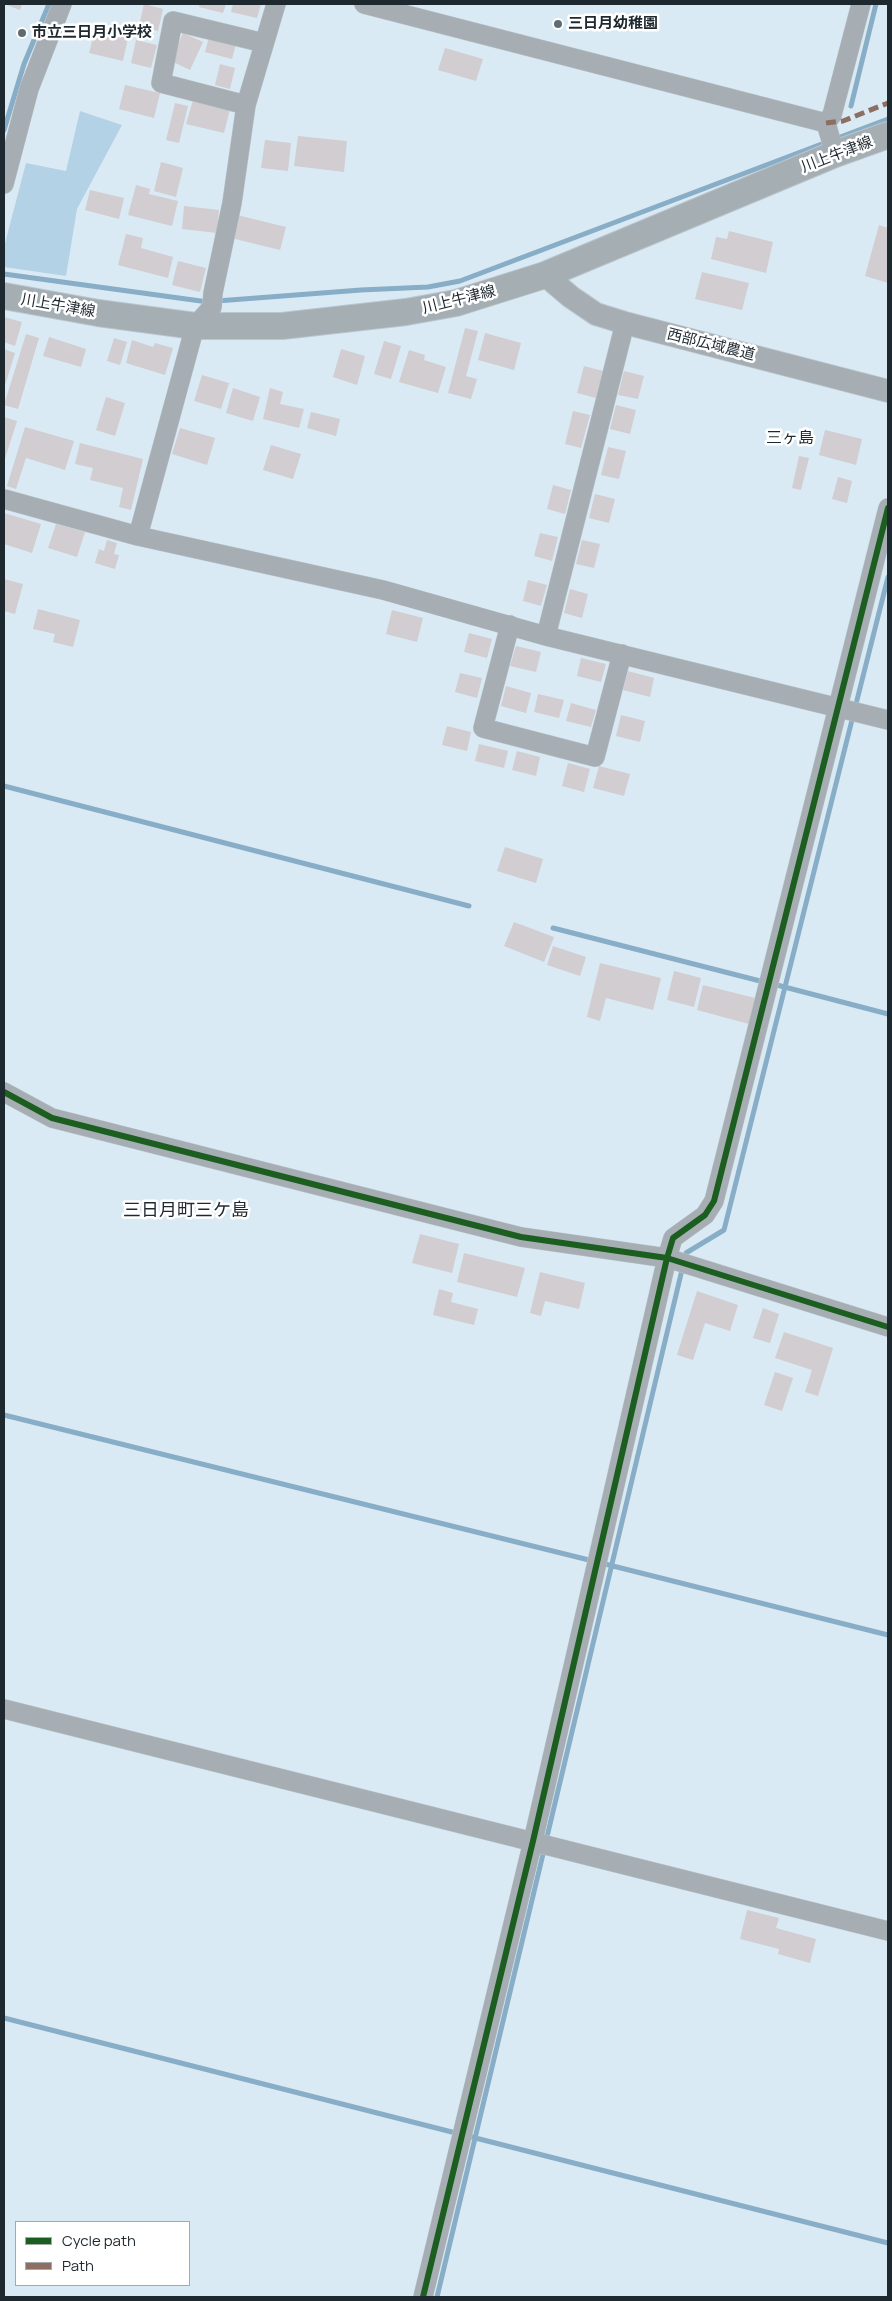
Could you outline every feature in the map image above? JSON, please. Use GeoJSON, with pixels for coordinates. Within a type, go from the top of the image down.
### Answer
{"type":"FeatureCollection","features":[{"type":"Feature","properties":{"kind":"main road","name":"川上牛津線"},"geometry":{"type":"LineString","coordinates":[[4,296],[98,313],[195,326],[282,326],[406,312],[456,303],[545,274],[835,154],[888,135]]}},
{"type":"Feature","properties":{"kind":"street"},"geometry":{"type":"LineString","coordinates":[[4,184],[29,89],[62,4]]}},
{"type":"Feature","properties":{"kind":"street"},"geometry":{"type":"LineString","coordinates":[[138,536],[195,326],[212,300],[232,203],[246,105],[276,4]]}},
{"type":"Feature","properties":{"kind":"street"},"geometry":{"type":"LineString","coordinates":[[364,4],[826,122]]}},
{"type":"Feature","properties":{"kind":"street"},"geometry":{"type":"LineString","coordinates":[[826,122],[832,114],[861,4]]}},
{"type":"Feature","properties":{"kind":"street"},"geometry":{"type":"LineString","coordinates":[[246,105],[160,83],[173,21],[264,43]]}},
{"type":"Feature","properties":{"kind":"street"},"geometry":{"type":"LineString","coordinates":[[826,122],[835,154]]}},
{"type":"Feature","properties":{"kind":"street","name":"西部広域農道"},"geometry":{"type":"LineString","coordinates":[[545,274],[571,297],[596,314],[888,391]]}},
{"type":"Feature","properties":{"kind":"street"},"geometry":{"type":"LineString","coordinates":[[546,636],[625,323]]}},
{"type":"Feature","properties":{"kind":"street"},"geometry":{"type":"LineString","coordinates":[[4,499],[138,536],[382,590],[546,636],[888,720]]}},
{"type":"Feature","properties":{"kind":"street"},"geometry":{"type":"LineString","coordinates":[[423,2297],[533,1841],[667,1258],[673,1238],[705,1215],[714,1201],[888,508]]}},
{"type":"Feature","properties":{"kind":"street"},"geometry":{"type":"LineString","coordinates":[[510,625],[483,728],[596,757],[622,654]]}},
{"type":"Feature","properties":{"kind":"street"},"geometry":{"type":"LineString","coordinates":[[4,1092],[52,1118],[541,1242],[667,1258],[888,1327]]}},
{"type":"Feature","properties":{"kind":"street"},"geometry":{"type":"LineString","coordinates":[[4,1709],[888,1931]]}},
{"type":"Feature","properties":{"kind":"shaded area"},"geometry":{"type":"Polygon","coordinates":[[[80,111],[122,125],[77,209],[66,276],[4,267],[4,247],[26,163],[66,171],[80,111]]]}},
{"type":"Feature","properties":{"kind":"building"},"geometry":{"type":"Polygon","coordinates":[[[4,4],[22,4],[20,10],[4,4]]]}},
{"type":"Feature","properties":{"kind":"building"},"geometry":{"type":"Polygon","coordinates":[[[144,4],[163,9],[158,31],[139,26],[144,4]]]}},
{"type":"Feature","properties":{"kind":"building"},"geometry":{"type":"Polygon","coordinates":[[[200,4],[226,4],[223,13],[199,7],[200,4]]]}},
{"type":"Feature","properties":{"kind":"building"},"geometry":{"type":"Polygon","coordinates":[[[233,4],[261,4],[257,18],[231,12],[233,4]]]}},
{"type":"Feature","properties":{"kind":"building"},"geometry":{"type":"Polygon","coordinates":[[[95,30],[128,38],[123,61],[89,53],[95,30]]]}},
{"type":"Feature","properties":{"kind":"building"},"geometry":{"type":"Polygon","coordinates":[[[183,33],[203,42],[190,70],[171,61],[183,33]]]}},
{"type":"Feature","properties":{"kind":"building"},"geometry":{"type":"Polygon","coordinates":[[[209,37],[236,44],[232,59],[205,52],[209,37]]]}},
{"type":"Feature","properties":{"kind":"building"},"geometry":{"type":"Polygon","coordinates":[[[136,40],[157,45],[151,68],[131,63],[136,40]]]}},
{"type":"Feature","properties":{"kind":"building"},"geometry":{"type":"Polygon","coordinates":[[[445,48],[483,59],[476,81],[438,70],[445,48]]]}},
{"type":"Feature","properties":{"kind":"building"},"geometry":{"type":"Polygon","coordinates":[[[220,64],[235,68],[230,89],[215,85],[220,64]]]}},
{"type":"Feature","properties":{"kind":"building"},"geometry":{"type":"Polygon","coordinates":[[[125,85],[160,93],[154,118],[119,109],[125,85]]]}},
{"type":"Feature","properties":{"kind":"building"},"geometry":{"type":"Polygon","coordinates":[[[193,100],[230,109],[224,133],[186,124],[193,100]]]}},
{"type":"Feature","properties":{"kind":"building"},"geometry":{"type":"Polygon","coordinates":[[[175,103],[188,106],[179,143],[166,140],[175,103]]]}},
{"type":"Feature","properties":{"kind":"building"},"geometry":{"type":"Polygon","coordinates":[[[298,136],[347,141],[344,172],[294,166],[298,136]]]}},
{"type":"Feature","properties":{"kind":"building"},"geometry":{"type":"Polygon","coordinates":[[[265,140],[291,143],[288,171],[261,168],[265,140]]]}},
{"type":"Feature","properties":{"kind":"building"},"geometry":{"type":"Polygon","coordinates":[[[161,162],[183,168],[176,197],[154,191],[161,162]]]}},
{"type":"Feature","properties":{"kind":"building"},"geometry":{"type":"Polygon","coordinates":[[[136,185],[150,189],[149,194],[178,201],[172,226],[128,215],[136,185]]]}},
{"type":"Feature","properties":{"kind":"building"},"geometry":{"type":"Polygon","coordinates":[[[90,190],[124,198],[119,219],[85,210],[90,190]]]}},
{"type":"Feature","properties":{"kind":"building"},"geometry":{"type":"Polygon","coordinates":[[[184,206],[219,210],[217,233],[182,229],[184,206]]]}},
{"type":"Feature","properties":{"kind":"building"},"geometry":{"type":"Polygon","coordinates":[[[237,215],[286,227],[280,250],[231,238],[237,215]]]}},
{"type":"Feature","properties":{"kind":"building"},"geometry":{"type":"Polygon","coordinates":[[[879,225],[888,228],[888,283],[865,276],[879,225]]]}},
{"type":"Feature","properties":{"kind":"building"},"geometry":{"type":"Polygon","coordinates":[[[729,231],[773,242],[766,273],[711,259],[716,237],[727,239],[729,231]]]}},
{"type":"Feature","properties":{"kind":"building"},"geometry":{"type":"Polygon","coordinates":[[[126,234],[143,238],[141,248],[173,257],[168,278],[118,265],[126,234]]]}},
{"type":"Feature","properties":{"kind":"building"},"geometry":{"type":"Polygon","coordinates":[[[178,261],[206,268],[200,292],[172,285],[178,261]]]}},
{"type":"Feature","properties":{"kind":"building"},"geometry":{"type":"Polygon","coordinates":[[[702,272],[749,283],[742,310],[695,299],[702,272]]]}},
{"type":"Feature","properties":{"kind":"building"},"geometry":{"type":"Polygon","coordinates":[[[4,317],[22,322],[15,346],[4,342],[4,317]]]}},
{"type":"Feature","properties":{"kind":"building"},"geometry":{"type":"Polygon","coordinates":[[[465,328],[478,331],[466,376],[477,379],[471,399],[448,393],[465,328]]]}},
{"type":"Feature","properties":{"kind":"building"},"geometry":{"type":"Polygon","coordinates":[[[485,333],[521,343],[514,370],[478,360],[485,333]]]}},
{"type":"Feature","properties":{"kind":"building"},"geometry":{"type":"Polygon","coordinates":[[[26,334],[39,338],[18,409],[4,405],[26,334]]]}},
{"type":"Feature","properties":{"kind":"building"},"geometry":{"type":"Polygon","coordinates":[[[49,337],[86,349],[81,367],[43,356],[49,337]]]}},
{"type":"Feature","properties":{"kind":"building"},"geometry":{"type":"Polygon","coordinates":[[[114,338],[127,342],[120,365],[107,361],[114,338]]]}},
{"type":"Feature","properties":{"kind":"building"},"geometry":{"type":"Polygon","coordinates":[[[132,340],[153,347],[155,343],[173,348],[165,375],[126,363],[132,340]]]}},
{"type":"Feature","properties":{"kind":"building"},"geometry":{"type":"Polygon","coordinates":[[[384,341],[401,346],[391,379],[374,374],[384,341]]]}},
{"type":"Feature","properties":{"kind":"building"},"geometry":{"type":"Polygon","coordinates":[[[4,349],[15,353],[4,389],[4,349]]]}},
{"type":"Feature","properties":{"kind":"building"},"geometry":{"type":"Polygon","coordinates":[[[341,349],[365,356],[357,385],[333,377],[341,349]]]}},
{"type":"Feature","properties":{"kind":"building"},"geometry":{"type":"Polygon","coordinates":[[[409,350],[425,355],[424,360],[446,367],[438,393],[399,382],[409,350]]]}},
{"type":"Feature","properties":{"kind":"building"},"geometry":{"type":"Polygon","coordinates":[[[584,366],[603,371],[596,398],[577,393],[584,366]]]}},
{"type":"Feature","properties":{"kind":"building"},"geometry":{"type":"Polygon","coordinates":[[[624,371],[644,376],[638,399],[618,395],[624,371]]]}},
{"type":"Feature","properties":{"kind":"building"},"geometry":{"type":"Polygon","coordinates":[[[202,375],[229,383],[221,409],[194,401],[202,375]]]}},
{"type":"Feature","properties":{"kind":"building"},"geometry":{"type":"Polygon","coordinates":[[[233,388],[260,397],[253,421],[226,413],[233,388]]]}},
{"type":"Feature","properties":{"kind":"building"},"geometry":{"type":"Polygon","coordinates":[[[270,388],[283,392],[280,404],[304,409],[299,428],[263,419],[270,388]]]}},
{"type":"Feature","properties":{"kind":"building"},"geometry":{"type":"Polygon","coordinates":[[[106,397],[125,403],[115,436],[96,430],[106,397]]]}},
{"type":"Feature","properties":{"kind":"building"},"geometry":{"type":"Polygon","coordinates":[[[616,405],[636,410],[630,434],[610,429],[616,405]]]}},
{"type":"Feature","properties":{"kind":"building"},"geometry":{"type":"Polygon","coordinates":[[[573,411],[590,415],[581,448],[565,444],[573,411]]]}},
{"type":"Feature","properties":{"kind":"building"},"geometry":{"type":"Polygon","coordinates":[[[311,412],[340,419],[336,436],[307,428],[311,412]]]}},
{"type":"Feature","properties":{"kind":"building"},"geometry":{"type":"Polygon","coordinates":[[[4,417],[17,421],[4,462],[4,417]]]}},
{"type":"Feature","properties":{"kind":"building"},"geometry":{"type":"Polygon","coordinates":[[[25,427],[74,441],[65,470],[26,458],[16,489],[7,486],[25,427]]]}},
{"type":"Feature","properties":{"kind":"building"},"geometry":{"type":"Polygon","coordinates":[[[180,428],[215,438],[207,465],[172,454],[180,428]]]}},
{"type":"Feature","properties":{"kind":"building"},"geometry":{"type":"Polygon","coordinates":[[[825,430],[862,439],[856,465],[819,455],[825,430]]]}},
{"type":"Feature","properties":{"kind":"building"},"geometry":{"type":"Polygon","coordinates":[[[80,443],[143,459],[131,510],[119,507],[123,488],[90,480],[93,468],[75,464],[80,443]]]}},
{"type":"Feature","properties":{"kind":"building"},"geometry":{"type":"Polygon","coordinates":[[[271,445],[301,454],[293,479],[263,470],[271,445]]]}},
{"type":"Feature","properties":{"kind":"building"},"geometry":{"type":"Polygon","coordinates":[[[608,447],[626,451],[619,479],[601,475],[608,447]]]}},
{"type":"Feature","properties":{"kind":"building"},"geometry":{"type":"Polygon","coordinates":[[[799,456],[809,458],[801,490],[792,488],[799,456]]]}},
{"type":"Feature","properties":{"kind":"building"},"geometry":{"type":"Polygon","coordinates":[[[838,477],[852,481],[847,503],[832,499],[838,477]]]}},
{"type":"Feature","properties":{"kind":"building"},"geometry":{"type":"Polygon","coordinates":[[[553,485],[571,490],[565,514],[547,509],[553,485]]]}},
{"type":"Feature","properties":{"kind":"building"},"geometry":{"type":"Polygon","coordinates":[[[595,494],[615,499],[609,523],[589,518],[595,494]]]}},
{"type":"Feature","properties":{"kind":"building"},"geometry":{"type":"Polygon","coordinates":[[[4,513],[41,524],[32,553],[4,544],[4,513]]]}},
{"type":"Feature","properties":{"kind":"building"},"geometry":{"type":"Polygon","coordinates":[[[56,524],[85,532],[77,557],[48,548],[56,524]]]}},
{"type":"Feature","properties":{"kind":"building"},"geometry":{"type":"Polygon","coordinates":[[[540,533],[558,537],[552,561],[534,556],[540,533]]]}},
{"type":"Feature","properties":{"kind":"building"},"geometry":{"type":"Polygon","coordinates":[[[107,540],[117,543],[114,554],[119,555],[115,569],[95,563],[99,549],[104,551],[107,540]]]}},
{"type":"Feature","properties":{"kind":"building"},"geometry":{"type":"Polygon","coordinates":[[[582,540],[600,544],[594,568],[576,564],[582,540]]]}},
{"type":"Feature","properties":{"kind":"building"},"geometry":{"type":"Polygon","coordinates":[[[4,579],[23,584],[15,614],[4,611],[4,579]]]}},
{"type":"Feature","properties":{"kind":"building"},"geometry":{"type":"Polygon","coordinates":[[[528,580],[547,585],[541,606],[523,601],[528,580]]]}},
{"type":"Feature","properties":{"kind":"building"},"geometry":{"type":"Polygon","coordinates":[[[570,589],[588,594],[582,618],[564,613],[570,589]]]}},
{"type":"Feature","properties":{"kind":"building"},"geometry":{"type":"Polygon","coordinates":[[[38,609],[80,620],[73,647],[53,642],[55,634],[33,629],[38,609]]]}},
{"type":"Feature","properties":{"kind":"building"},"geometry":{"type":"Polygon","coordinates":[[[392,610],[423,618],[417,642],[386,634],[392,610]]]}},
{"type":"Feature","properties":{"kind":"building"},"geometry":{"type":"Polygon","coordinates":[[[469,633],[492,639],[487,658],[464,652],[469,633]]]}},
{"type":"Feature","properties":{"kind":"building"},"geometry":{"type":"Polygon","coordinates":[[[516,646],[541,652],[536,672],[510,666],[516,646]]]}},
{"type":"Feature","properties":{"kind":"building"},"geometry":{"type":"Polygon","coordinates":[[[581,658],[606,664],[601,682],[577,676],[581,658]]]}},
{"type":"Feature","properties":{"kind":"building"},"geometry":{"type":"Polygon","coordinates":[[[628,671],[654,678],[650,697],[623,690],[628,671]]]}},
{"type":"Feature","properties":{"kind":"building"},"geometry":{"type":"Polygon","coordinates":[[[460,673],[482,678],[477,698],[455,692],[460,673]]]}},
{"type":"Feature","properties":{"kind":"building"},"geometry":{"type":"Polygon","coordinates":[[[506,686],[531,693],[526,713],[501,706],[506,686]]]}},
{"type":"Feature","properties":{"kind":"building"},"geometry":{"type":"Polygon","coordinates":[[[538,694],[564,700],[559,718],[534,712],[538,694]]]}},
{"type":"Feature","properties":{"kind":"building"},"geometry":{"type":"Polygon","coordinates":[[[571,703],[596,710],[591,727],[566,721],[571,703]]]}},
{"type":"Feature","properties":{"kind":"building"},"geometry":{"type":"Polygon","coordinates":[[[621,715],[645,721],[640,742],[616,736],[621,715]]]}},
{"type":"Feature","properties":{"kind":"building"},"geometry":{"type":"Polygon","coordinates":[[[447,726],[471,732],[467,751],[442,745],[447,726]]]}},
{"type":"Feature","properties":{"kind":"building"},"geometry":{"type":"Polygon","coordinates":[[[479,744],[508,751],[504,768],[475,761],[479,744]]]}},
{"type":"Feature","properties":{"kind":"building"},"geometry":{"type":"Polygon","coordinates":[[[517,751],[540,757],[536,776],[512,770],[517,751]]]}},
{"type":"Feature","properties":{"kind":"building"},"geometry":{"type":"Polygon","coordinates":[[[568,763],[590,769],[584,792],[562,786],[568,763]]]}},
{"type":"Feature","properties":{"kind":"building"},"geometry":{"type":"Polygon","coordinates":[[[599,766],[630,774],[624,796],[593,788],[599,766]]]}},
{"type":"Feature","properties":{"kind":"building"},"geometry":{"type":"Polygon","coordinates":[[[505,847],[543,859],[536,883],[497,871],[505,847]]]}},
{"type":"Feature","properties":{"kind":"building"},"geometry":{"type":"Polygon","coordinates":[[[514,922],[554,937],[544,962],[504,946],[514,922]]]}},
{"type":"Feature","properties":{"kind":"building"},"geometry":{"type":"Polygon","coordinates":[[[553,946],[586,957],[580,976],[547,965],[553,946]]]}},
{"type":"Feature","properties":{"kind":"building"},"geometry":{"type":"Polygon","coordinates":[[[600,963],[661,978],[653,1010],[606,998],[600,1021],[587,1017],[600,963]]]}},
{"type":"Feature","properties":{"kind":"building"},"geometry":{"type":"Polygon","coordinates":[[[674,971],[701,978],[694,1007],[667,1000],[674,971]]]}},
{"type":"Feature","properties":{"kind":"building"},"geometry":{"type":"Polygon","coordinates":[[[703,985],[755,998],[749,1024],[697,1010],[703,985]]]}},
{"type":"Feature","properties":{"kind":"building"},"geometry":{"type":"Polygon","coordinates":[[[420,1234],[459,1244],[452,1273],[412,1263],[420,1234]]]}},
{"type":"Feature","properties":{"kind":"building"},"geometry":{"type":"Polygon","coordinates":[[[464,1253],[525,1268],[517,1297],[457,1282],[464,1253]]]}},
{"type":"Feature","properties":{"kind":"building"},"geometry":{"type":"Polygon","coordinates":[[[540,1272],[585,1283],[579,1309],[545,1301],[541,1316],[530,1313],[540,1272]]]}},
{"type":"Feature","properties":{"kind":"building"},"geometry":{"type":"Polygon","coordinates":[[[439,1289],[453,1293],[451,1302],[478,1309],[474,1325],[433,1315],[439,1289]]]}},
{"type":"Feature","properties":{"kind":"building"},"geometry":{"type":"Polygon","coordinates":[[[697,1291],[738,1305],[730,1331],[705,1323],[693,1360],[677,1355],[697,1291]]]}},
{"type":"Feature","properties":{"kind":"building"},"geometry":{"type":"Polygon","coordinates":[[[763,1308],[779,1314],[770,1343],[753,1338],[763,1308]]]}},
{"type":"Feature","properties":{"kind":"building"},"geometry":{"type":"Polygon","coordinates":[[[784,1332],[833,1348],[818,1396],[805,1392],[812,1370],[775,1358],[784,1332]]]}},
{"type":"Feature","properties":{"kind":"building"},"geometry":{"type":"Polygon","coordinates":[[[775,1372],[793,1378],[782,1411],[764,1405],[775,1372]]]}},
{"type":"Feature","properties":{"kind":"building"},"geometry":{"type":"Polygon","coordinates":[[[747,1910],[779,1918],[776,1928],[816,1939],[810,1963],[778,1954],[779,1949],[740,1939],[747,1910]]]}},
{"type":"Feature","properties":{"kind":"waterway"},"geometry":{"type":"LineString","coordinates":[[4,130],[24,64],[49,4]]}},
{"type":"Feature","properties":{"kind":"waterway"},"geometry":{"type":"LineString","coordinates":[[851,106],[876,4]]}},
{"type":"Feature","properties":{"kind":"waterway"},"geometry":{"type":"LineString","coordinates":[[835,139],[888,119]]}},
{"type":"Feature","properties":{"kind":"waterway"},"geometry":{"type":"LineString","coordinates":[[217,301],[428,287],[460,281],[827,142]]}},
{"type":"Feature","properties":{"kind":"waterway"},"geometry":{"type":"LineString","coordinates":[[4,274],[208,302]]}},
{"type":"Feature","properties":{"kind":"waterway"},"geometry":{"type":"LineString","coordinates":[[855,708],[888,577]]}},
{"type":"Feature","properties":{"kind":"waterway"},"geometry":{"type":"LineString","coordinates":[[546,1841],[686,1253],[724,1230],[853,716]]}},
{"type":"Feature","properties":{"kind":"waterway"},"geometry":{"type":"LineString","coordinates":[[4,786],[469,906]]}},
{"type":"Feature","properties":{"kind":"waterway"},"geometry":{"type":"LineString","coordinates":[[553,928],[764,982]]}},
{"type":"Feature","properties":{"kind":"waterway"},"geometry":{"type":"LineString","coordinates":[[773,984],[888,1014]]}},
{"type":"Feature","properties":{"kind":"waterway"},"geometry":{"type":"LineString","coordinates":[[4,1415],[593,1561]]}},
{"type":"Feature","properties":{"kind":"waterway"},"geometry":{"type":"LineString","coordinates":[[601,1563],[888,1635]]}},
{"type":"Feature","properties":{"kind":"waterway"},"geometry":{"type":"LineString","coordinates":[[437,2297],[544,1850]]}},
{"type":"Feature","properties":{"kind":"waterway"},"geometry":{"type":"LineString","coordinates":[[4,2018],[888,2243]]}},
{"type":"Feature","properties":{"kind":"marked path"},"geometry":{"type":"LineString","coordinates":[[826,123],[843,121],[888,103]]}},
{"type":"Feature","properties":{"kind":"cycle path"},"geometry":{"type":"LineString","coordinates":[[423,2297],[533,1841],[667,1258],[673,1238],[705,1215],[714,1201],[888,508]]}},
{"type":"Feature","properties":{"kind":"cycle path"},"geometry":{"type":"LineString","coordinates":[[4,1092],[52,1118],[521,1237],[667,1258],[888,1327]]}},
{"type":"Feature","properties":{"kind":"place","name":"三日月幼稚園"},"geometry":{"type":"Point","coordinates":[558,24]}},
{"type":"Feature","properties":{"kind":"place","name":"市立三日月小学校"},"geometry":{"type":"Point","coordinates":[22,33]}},
{"type":"Feature","properties":{"kind":"district","name":"三ヶ島"},"geometry":{"type":"Point","coordinates":[790,439]}},
{"type":"Feature","properties":{"kind":"district","name":"三日月町三ケ島"},"geometry":{"type":"Point","coordinates":[186,1211]}}]}
